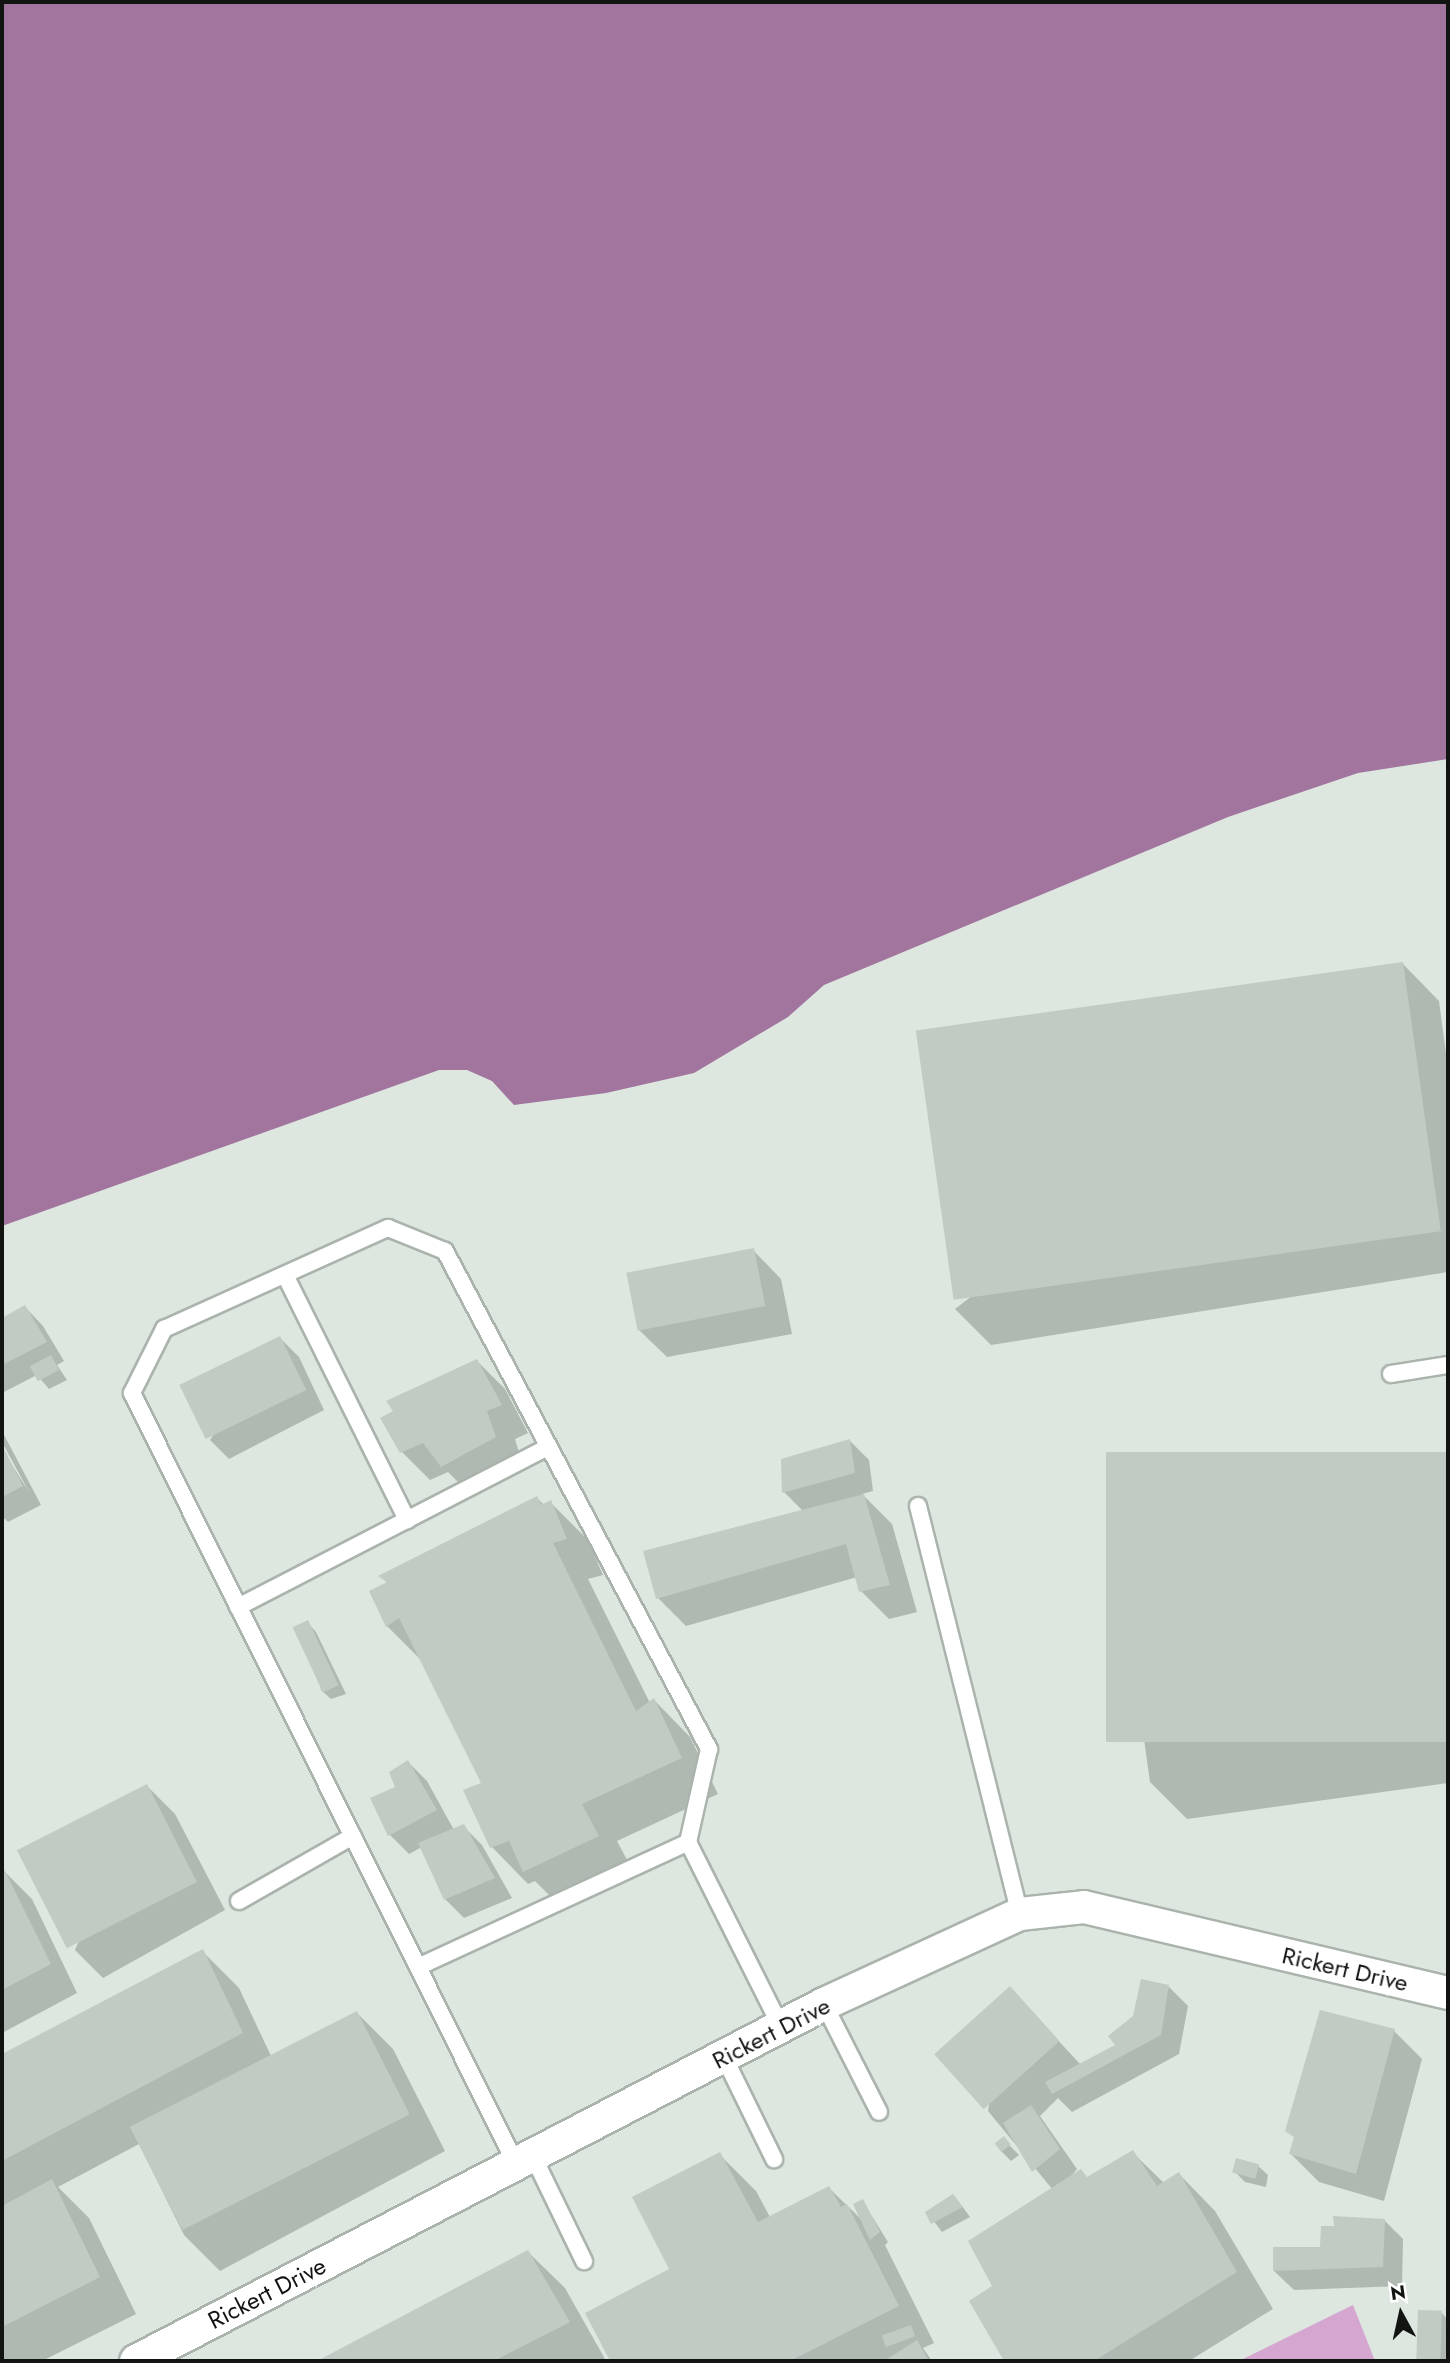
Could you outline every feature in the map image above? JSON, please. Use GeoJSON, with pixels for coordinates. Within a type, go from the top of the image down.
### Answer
{"type":"FeatureCollection","features":[{"type":"Feature","properties":{"kind":"street","name":"Rickert Drive"},"geometry":{"type":"LineString","coordinates":[[136,2361],[173,2353],[525,2160],[824,2004],[1020,1914],[1084,1907],[1448,1993]]}},
{"type":"Feature","properties":{"kind":"lane"},"geometry":{"type":"LineString","coordinates":[[584,2261],[418,1968],[132,1393],[164,1329],[388,1228],[445,1251],[709,1749],[688,1842],[781,2027]]}},
{"type":"Feature","properties":{"kind":"lane"},"geometry":{"type":"LineString","coordinates":[[285,1275],[407,1520]]}},
{"type":"Feature","properties":{"kind":"lane"},"geometry":{"type":"LineString","coordinates":[[1391,1374],[1448,1365]]}},
{"type":"Feature","properties":{"kind":"lane"},"geometry":{"type":"LineString","coordinates":[[238,1606],[548,1447]]}},
{"type":"Feature","properties":{"kind":"lane"},"geometry":{"type":"LineString","coordinates":[[918,1506],[1020,1914]]}},
{"type":"Feature","properties":{"kind":"lane"},"geometry":{"type":"LineString","coordinates":[[239,1901],[353,1836]]}},
{"type":"Feature","properties":{"kind":"lane"},"geometry":{"type":"LineString","coordinates":[[418,1968],[688,1842]]}},
{"type":"Feature","properties":{"kind":"lane"},"geometry":{"type":"LineString","coordinates":[[824,2004],[879,2112]]}},
{"type":"Feature","properties":{"kind":"lane"},"geometry":{"type":"LineString","coordinates":[[724,2057],[774,2159]]}},
{"type":"Feature","properties":{"kind":"shaded area"},"geometry":{"type":"Polygon","coordinates":[[[2,2],[1448,2],[1448,759],[1358,773],[1228,817],[824,985],[788,1017],[694,1073],[606,1093],[514,1105],[492,1081],[467,1070],[439,1070],[2,1226],[2,2]]]}},
{"type":"Feature","properties":{"kind":"shaded area"},"geometry":{"type":"Polygon","coordinates":[[[1353,2305],[1375,2361],[1239,2361],[1353,2305]]]}},
{"type":"Feature","properties":{"kind":"building"},"geometry":{"type":"Polygon","coordinates":[[[1403,962],[1441,1231],[954,1300],[916,1030],[1403,962]]]}},
{"type":"Feature","properties":{"kind":"building"},"geometry":{"type":"Polygon","coordinates":[[[754,1248],[765,1306],[638,1331],[626,1273],[754,1248]]]}},
{"type":"Feature","properties":{"kind":"building"},"geometry":{"type":"Polygon","coordinates":[[[25,1305],[47,1342],[2,1365],[2,1318],[25,1305]]]}},
{"type":"Feature","properties":{"kind":"building"},"geometry":{"type":"Polygon","coordinates":[[[280,1336],[306,1390],[206,1439],[179,1385],[280,1336]]]}},
{"type":"Feature","properties":{"kind":"building"},"geometry":{"type":"Polygon","coordinates":[[[51,1355],[59,1370],[38,1381],[30,1366],[51,1355]]]}},
{"type":"Feature","properties":{"kind":"building"},"geometry":{"type":"Polygon","coordinates":[[[477,1359],[502,1405],[487,1411],[496,1437],[441,1467],[423,1443],[400,1453],[380,1418],[393,1411],[386,1401],[477,1359]]]}},
{"type":"Feature","properties":{"kind":"building"},"geometry":{"type":"Polygon","coordinates":[[[850,1439],[855,1473],[782,1493],[781,1459],[850,1439]]]}},
{"type":"Feature","properties":{"kind":"building"},"geometry":{"type":"Polygon","coordinates":[[[2,1445],[23,1486],[2,1497],[2,1445]]]}},
{"type":"Feature","properties":{"kind":"building"},"geometry":{"type":"Polygon","coordinates":[[[1106,1452],[1448,1452],[1448,1742],[1106,1742],[1106,1452]]]}},
{"type":"Feature","properties":{"kind":"building"},"geometry":{"type":"Polygon","coordinates":[[[864,1494],[890,1585],[859,1592],[846,1544],[656,1599],[643,1551],[864,1494]]]}},
{"type":"Feature","properties":{"kind":"building"},"geometry":{"type":"Polygon","coordinates":[[[537,1496],[541,1505],[551,1500],[567,1539],[553,1543],[636,1711],[654,1698],[682,1758],[582,1804],[599,1836],[523,1872],[509,1841],[490,1848],[463,1790],[481,1783],[399,1618],[386,1627],[369,1591],[387,1582],[378,1576],[537,1496]]]}},
{"type":"Feature","properties":{"kind":"building"},"geometry":{"type":"Polygon","coordinates":[[[308,1620],[338,1685],[323,1692],[293,1627],[308,1620]]]}},
{"type":"Feature","properties":{"kind":"building"},"geometry":{"type":"Polygon","coordinates":[[[408,1760],[437,1810],[388,1836],[370,1798],[395,1787],[389,1772],[408,1760]]]}},
{"type":"Feature","properties":{"kind":"building"},"geometry":{"type":"Polygon","coordinates":[[[147,1784],[197,1882],[67,1948],[17,1850],[147,1784]]]}},
{"type":"Feature","properties":{"kind":"building"},"geometry":{"type":"Polygon","coordinates":[[[464,1824],[495,1878],[444,1900],[418,1843],[464,1824]]]}},
{"type":"Feature","properties":{"kind":"building"},"geometry":{"type":"Polygon","coordinates":[[[4,1869],[51,1964],[2,1990],[2,1870],[4,1869]]]}},
{"type":"Feature","properties":{"kind":"building"},"geometry":{"type":"Polygon","coordinates":[[[203,1949],[243,2033],[2,2161],[2,2054],[203,1949]]]}},
{"type":"Feature","properties":{"kind":"building"},"geometry":{"type":"Polygon","coordinates":[[[1141,1979],[1169,1985],[1161,2035],[1052,2094],[1045,2082],[1115,2045],[1108,2036],[1133,2016],[1141,1979]]]}},
{"type":"Feature","properties":{"kind":"building"},"geometry":{"type":"Polygon","coordinates":[[[1010,1986],[1060,2041],[984,2109],[934,2054],[1010,1986]]]}},
{"type":"Feature","properties":{"kind":"building"},"geometry":{"type":"Polygon","coordinates":[[[1320,2010],[1395,2029],[1356,2174],[1289,2154],[1294,2137],[1285,2131],[1320,2010]]]}},
{"type":"Feature","properties":{"kind":"building"},"geometry":{"type":"Polygon","coordinates":[[[357,2011],[410,2114],[182,2230],[130,2127],[357,2011]]]}},
{"type":"Feature","properties":{"kind":"building"},"geometry":{"type":"Polygon","coordinates":[[[1031,2105],[1060,2149],[1032,2172],[1003,2123],[1031,2105]]]}},
{"type":"Feature","properties":{"kind":"building"},"geometry":{"type":"Polygon","coordinates":[[[1004,2136],[1011,2145],[1001,2152],[995,2143],[1004,2136]]]}},
{"type":"Feature","properties":{"kind":"building"},"geometry":{"type":"Polygon","coordinates":[[[1133,2150],[1157,2186],[1179,2172],[1237,2272],[1094,2361],[1004,2361],[969,2301],[992,2286],[968,2241],[1081,2169],[1087,2177],[1133,2150]]]}},
{"type":"Feature","properties":{"kind":"building"},"geometry":{"type":"Polygon","coordinates":[[[720,2152],[758,2222],[829,2186],[841,2207],[847,2204],[899,2306],[790,2361],[610,2361],[585,2313],[669,2269],[632,2197],[720,2152]]]}},
{"type":"Feature","properties":{"kind":"building"},"geometry":{"type":"Polygon","coordinates":[[[1236,2158],[1259,2164],[1255,2179],[1232,2172],[1236,2158]]]}},
{"type":"Feature","properties":{"kind":"building"},"geometry":{"type":"Polygon","coordinates":[[[52,2179],[100,2277],[2,2327],[2,2206],[52,2179]]]}},
{"type":"Feature","properties":{"kind":"building"},"geometry":{"type":"Polygon","coordinates":[[[953,2194],[963,2207],[931,2224],[925,2212],[953,2194]]]}},
{"type":"Feature","properties":{"kind":"building"},"geometry":{"type":"Polygon","coordinates":[[[863,2199],[880,2232],[870,2240],[853,2204],[863,2199]]]}},
{"type":"Feature","properties":{"kind":"building"},"geometry":{"type":"Polygon","coordinates":[[[1333,2216],[1385,2219],[1383,2267],[1273,2271],[1273,2247],[1320,2247],[1321,2226],[1334,2226],[1333,2216]]]}},
{"type":"Feature","properties":{"kind":"building"},"geometry":{"type":"Polygon","coordinates":[[[528,2250],[570,2322],[494,2361],[317,2361],[528,2250]]]}},
{"type":"Feature","properties":{"kind":"building"},"geometry":{"type":"Polygon","coordinates":[[[1418,2310],[1442,2311],[1440,2361],[1416,2361],[1418,2310]]]}},
{"type":"Feature","properties":{"kind":"building"},"geometry":{"type":"Polygon","coordinates":[[[911,2325],[915,2336],[886,2347],[882,2336],[911,2325]]]}},
{"type":"Feature","properties":{"kind":"building"},"geometry":{"type":"Polygon","coordinates":[[[917,2340],[929,2361],[888,2361],[887,2359],[917,2340]]]}}]}
